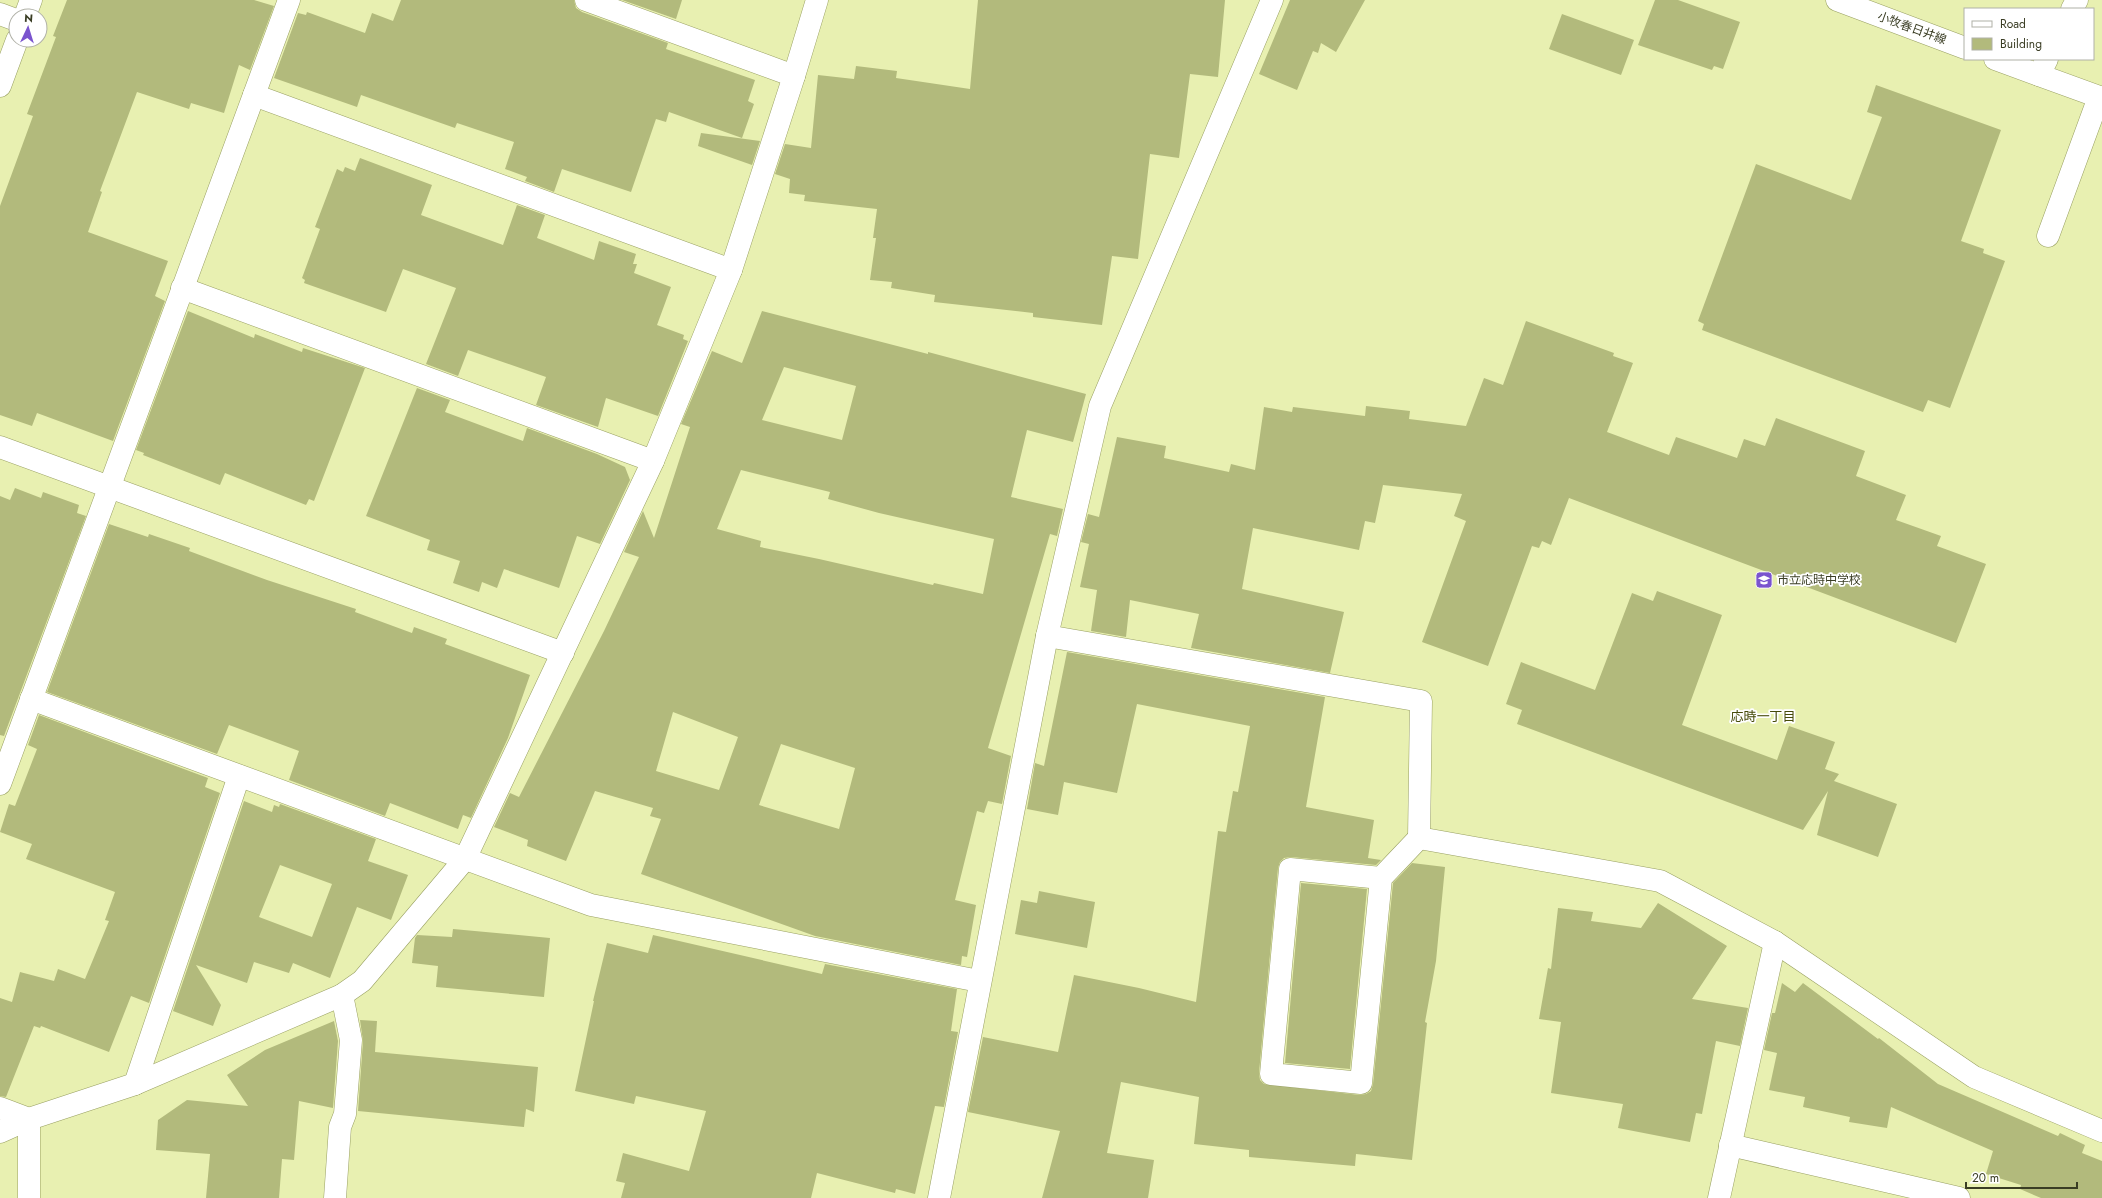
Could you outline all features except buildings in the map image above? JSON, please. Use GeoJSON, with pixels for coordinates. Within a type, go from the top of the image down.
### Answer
{"type":"FeatureCollection","features":[{"type":"Feature","properties":{"kind":"street"},"geometry":{"type":"LineString","coordinates":[[0,784],[111,487],[182,288],[289,0]]}},
{"type":"Feature","properties":{"kind":"street"},"geometry":{"type":"LineString","coordinates":[[586,0],[794,76]]}},
{"type":"Feature","properties":{"kind":"street"},"geometry":{"type":"LineString","coordinates":[[0,1132],[29,1119],[135,1084],[342,995],[362,981],[465,860],[653,461],[731,270],[817,0]]}},
{"type":"Feature","properties":{"kind":"street"},"geometry":{"type":"LineString","coordinates":[[939,1198],[979,982],[1047,636],[1100,406],[1272,0]]}},
{"type":"Feature","properties":{"kind":"street","name":"小牧春日井線"},"geometry":{"type":"LineString","coordinates":[[1837,0],[1964,48]]}},
{"type":"Feature","properties":{"kind":"street"},"geometry":{"type":"LineString","coordinates":[[0,86],[13,48]]}},
{"type":"Feature","properties":{"kind":"street"},"geometry":{"type":"LineString","coordinates":[[2001,60],[2043,67],[2101,97],[2048,236]]}},
{"type":"Feature","properties":{"kind":"street"},"geometry":{"type":"LineString","coordinates":[[254,95],[731,270]]}},
{"type":"Feature","properties":{"kind":"street"},"geometry":{"type":"LineString","coordinates":[[182,288],[653,461]]}},
{"type":"Feature","properties":{"kind":"street"},"geometry":{"type":"LineString","coordinates":[[0,447],[563,654]]}},
{"type":"Feature","properties":{"kind":"street"},"geometry":{"type":"LineString","coordinates":[[1047,636],[1421,701],[1419,838],[1381,878],[1361,1083],[1271,1074],[1290,869],[1381,878]]}},
{"type":"Feature","properties":{"kind":"street"},"geometry":{"type":"LineString","coordinates":[[31,699],[591,906],[979,982]]}},
{"type":"Feature","properties":{"kind":"street"},"geometry":{"type":"LineString","coordinates":[[135,1084],[239,776]]}},
{"type":"Feature","properties":{"kind":"street"},"geometry":{"type":"LineString","coordinates":[[1419,838],[1660,881],[1775,942],[1974,1077],[2102,1131]]}},
{"type":"Feature","properties":{"kind":"street"},"geometry":{"type":"LineString","coordinates":[[1719,1198],[1775,942]]}},
{"type":"Feature","properties":{"kind":"street"},"geometry":{"type":"LineString","coordinates":[[335,1198],[340,1127],[345,1114],[351,1040],[342,995]]}},
{"type":"Feature","properties":{"kind":"street"},"geometry":{"type":"LineString","coordinates":[[0,1108],[29,1119]]}},
{"type":"Feature","properties":{"kind":"street"},"geometry":{"type":"LineString","coordinates":[[29,1119],[29,1198]]}},
{"type":"Feature","properties":{"kind":"street"},"geometry":{"type":"LineString","coordinates":[[1730,1145],[1959,1198]]}},
{"type":"Feature","properties":{"kind":"place","name":"市立応時中学校"},"geometry":{"type":"Point","coordinates":[1764,580]}},
{"type":"Feature","properties":{"kind":"district","name":"応時一丁目"},"geometry":{"type":"Point","coordinates":[1763,716]}}]}
